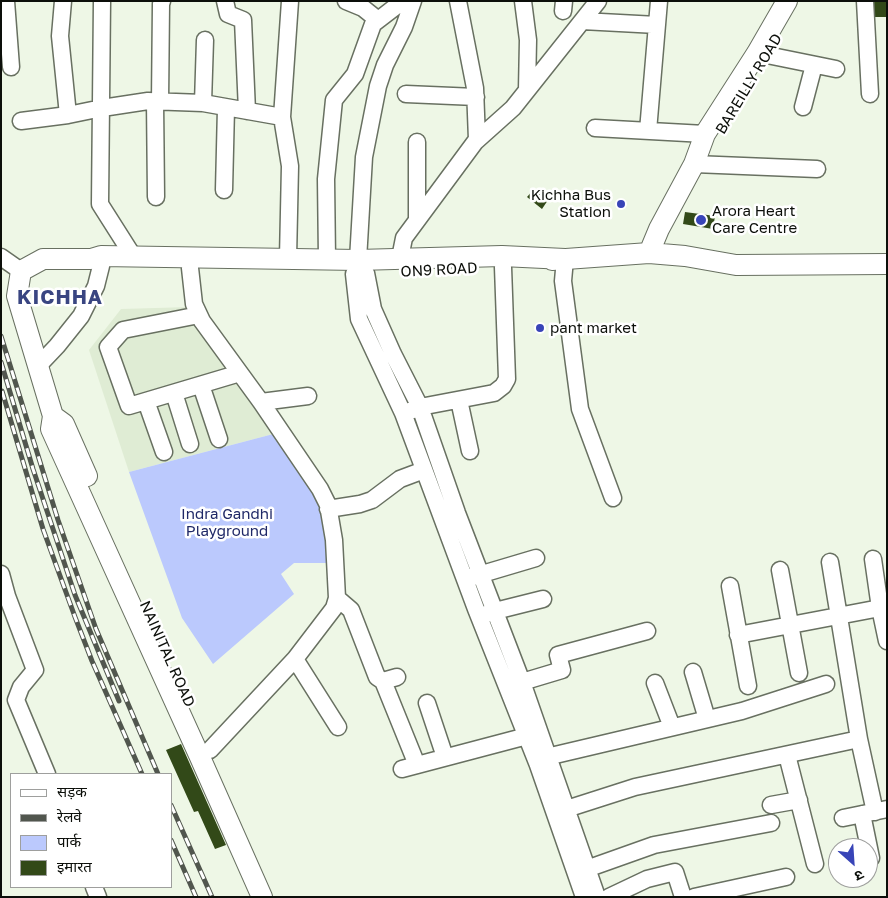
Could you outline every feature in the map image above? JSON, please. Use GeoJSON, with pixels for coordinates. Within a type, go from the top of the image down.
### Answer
{"type":"FeatureCollection","features":[{"type":"Feature","properties":{"kind":"main road","name":"BAREILLY ROAD"},"geometry":{"type":"LineString","coordinates":[[649,253],[659,229],[694,164],[705,134],[787,1]]}},
{"type":"Feature","properties":{"kind":"main road","name":"BAREILLY ROAD"},"geometry":{"type":"LineString","coordinates":[[694,164],[716,138],[799,1]]}},
{"type":"Feature","properties":{"kind":"main road","name":"ON9 ROAD"},"geometry":{"type":"LineString","coordinates":[[21,271],[43,259],[190,268],[289,271],[503,267],[564,258],[649,253],[685,256],[736,265],[887,264]]}},
{"type":"Feature","properties":{"kind":"main road"},"geometry":{"type":"LineString","coordinates":[[685,256],[737,253],[887,253]]}},
{"type":"Feature","properties":{"kind":"main road"},"geometry":{"type":"LineString","coordinates":[[96,262],[101,256],[327,259],[359,269],[400,258],[502,256],[564,258]]}},
{"type":"Feature","properties":{"kind":"main road","name":"NAINITAL ROAD"},"geometry":{"type":"LineString","coordinates":[[21,271],[17,296],[53,416],[51,429],[200,755],[262,897]]}},
{"type":"Feature","properties":{"kind":"main road","name":"NAINITAL ROAD"},"geometry":{"type":"LineString","coordinates":[[53,416],[64,424],[274,897]]}},
{"type":"Feature","properties":{"kind":"street"},"geometry":{"type":"LineString","coordinates":[[6,1],[11,67]]}},
{"type":"Feature","properties":{"kind":"street"},"geometry":{"type":"LineString","coordinates":[[63,1],[60,36],[68,115]]}},
{"type":"Feature","properties":{"kind":"street"},"geometry":{"type":"LineString","coordinates":[[102,1],[100,204],[133,256]]}},
{"type":"Feature","properties":{"kind":"street"},"geometry":{"type":"LineString","coordinates":[[156,197],[162,1]]}},
{"type":"Feature","properties":{"kind":"street"},"geometry":{"type":"LineString","coordinates":[[225,1],[228,14],[243,20],[247,111]]}},
{"type":"Feature","properties":{"kind":"street"},"geometry":{"type":"LineString","coordinates":[[288,258],[290,166],[282,117],[290,1]]}},
{"type":"Feature","properties":{"kind":"street"},"geometry":{"type":"LineString","coordinates":[[346,1],[362,8],[383,12]]}},
{"type":"Feature","properties":{"kind":"street"},"geometry":{"type":"LineString","coordinates":[[327,259],[326,179],[334,100],[355,74],[373,24],[383,12],[403,1]]}},
{"type":"Feature","properties":{"kind":"street"},"geometry":{"type":"LineString","coordinates":[[413,1],[404,27],[385,65],[378,86],[364,157],[359,269],[359,319],[403,413],[424,470],[473,576],[542,758],[582,871],[597,897]]}},
{"type":"Feature","properties":{"kind":"street"},"geometry":{"type":"LineString","coordinates":[[458,1],[475,88],[477,140]]}},
{"type":"Feature","properties":{"kind":"street"},"geometry":{"type":"LineString","coordinates":[[523,1],[528,40],[527,90]]}},
{"type":"Feature","properties":{"kind":"street"},"geometry":{"type":"LineString","coordinates":[[400,258],[404,238],[477,140],[513,108],[598,1]]}},
{"type":"Feature","properties":{"kind":"street"},"geometry":{"type":"LineString","coordinates":[[648,131],[659,1]]}},
{"type":"Feature","properties":{"kind":"street"},"geometry":{"type":"LineString","coordinates":[[865,1],[870,94]]}},
{"type":"Feature","properties":{"kind":"street"},"geometry":{"type":"LineString","coordinates":[[582,21],[657,25]]}},
{"type":"Feature","properties":{"kind":"street"},"geometry":{"type":"LineString","coordinates":[[203,103],[205,40]]}},
{"type":"Feature","properties":{"kind":"street"},"geometry":{"type":"LineString","coordinates":[[767,55],[836,69]]}},
{"type":"Feature","properties":{"kind":"street"},"geometry":{"type":"LineString","coordinates":[[803,107],[814,65]]}},
{"type":"Feature","properties":{"kind":"street"},"geometry":{"type":"LineString","coordinates":[[406,94],[476,97]]}},
{"type":"Feature","properties":{"kind":"street"},"geometry":{"type":"LineString","coordinates":[[21,121],[148,101],[203,103],[282,117]]}},
{"type":"Feature","properties":{"kind":"street"},"geometry":{"type":"LineString","coordinates":[[224,190],[226,108]]}},
{"type":"Feature","properties":{"kind":"street"},"geometry":{"type":"LineString","coordinates":[[596,128],[705,134]]}},
{"type":"Feature","properties":{"kind":"street"},"geometry":{"type":"LineString","coordinates":[[417,142],[417,220]]}},
{"type":"Feature","properties":{"kind":"street"},"geometry":{"type":"LineString","coordinates":[[694,164],[817,170]]}},
{"type":"Feature","properties":{"kind":"street"},"geometry":{"type":"LineString","coordinates":[[1,257],[21,271]]}},
{"type":"Feature","properties":{"kind":"street"},"geometry":{"type":"LineString","coordinates":[[564,258],[563,281],[580,409],[613,498]]}},
{"type":"Feature","properties":{"kind":"street"},"geometry":{"type":"LineString","coordinates":[[38,366],[81,316],[96,286],[96,262]]}},
{"type":"Feature","properties":{"kind":"street"},"geometry":{"type":"LineString","coordinates":[[403,413],[494,393],[508,379],[503,267]]}},
{"type":"Feature","properties":{"kind":"street"},"geometry":{"type":"LineString","coordinates":[[190,268],[194,304],[202,321],[320,488],[328,509],[334,540],[337,598],[334,608],[295,659],[210,750]]}},
{"type":"Feature","properties":{"kind":"street"},"geometry":{"type":"LineString","coordinates":[[359,269],[373,309],[420,408],[457,513],[473,576]]}},
{"type":"Feature","properties":{"kind":"street"},"geometry":{"type":"LineString","coordinates":[[199,315],[123,330],[108,347],[129,406],[240,373]]}},
{"type":"Feature","properties":{"kind":"street"},"geometry":{"type":"LineString","coordinates":[[201,385],[219,439]]}},
{"type":"Feature","properties":{"kind":"street"},"geometry":{"type":"LineString","coordinates":[[174,393],[190,444]]}},
{"type":"Feature","properties":{"kind":"street"},"geometry":{"type":"LineString","coordinates":[[261,402],[308,396]]}},
{"type":"Feature","properties":{"kind":"street"},"geometry":{"type":"LineString","coordinates":[[459,400],[470,451]]}},
{"type":"Feature","properties":{"kind":"street"},"geometry":{"type":"LineString","coordinates":[[146,401],[164,452]]}},
{"type":"Feature","properties":{"kind":"street"},"geometry":{"type":"LineString","coordinates":[[328,509],[360,504],[372,500],[400,479],[424,470]]}},
{"type":"Feature","properties":{"kind":"street"},"geometry":{"type":"LineString","coordinates":[[473,576],[536,558]]}},
{"type":"Feature","properties":{"kind":"street"},"geometry":{"type":"LineString","coordinates":[[873,559],[887,641]]}},
{"type":"Feature","properties":{"kind":"street"},"geometry":{"type":"LineString","coordinates":[[830,562],[859,739],[874,812],[872,838]]}},
{"type":"Feature","properties":{"kind":"street"},"geometry":{"type":"LineString","coordinates":[[780,570],[799,672]]}},
{"type":"Feature","properties":{"kind":"street"},"geometry":{"type":"LineString","coordinates":[[1,574],[4,597],[36,670],[21,687],[16,700],[47,773]]}},
{"type":"Feature","properties":{"kind":"street"},"geometry":{"type":"LineString","coordinates":[[730,586],[748,686]]}},
{"type":"Feature","properties":{"kind":"street"},"geometry":{"type":"LineString","coordinates":[[337,598],[351,610],[377,677],[390,679],[410,767],[527,736]]}},
{"type":"Feature","properties":{"kind":"street"},"geometry":{"type":"LineString","coordinates":[[487,614],[543,599]]}},
{"type":"Feature","properties":{"kind":"street"},"geometry":{"type":"LineString","coordinates":[[738,635],[880,608]]}},
{"type":"Feature","properties":{"kind":"street"},"geometry":{"type":"LineString","coordinates":[[515,685],[562,670],[558,655],[647,631]]}},
{"type":"Feature","properties":{"kind":"street"},"geometry":{"type":"LineString","coordinates":[[295,659],[338,727]]}},
{"type":"Feature","properties":{"kind":"street"},"geometry":{"type":"LineString","coordinates":[[693,672],[707,719]]}},
{"type":"Feature","properties":{"kind":"street"},"geometry":{"type":"LineString","coordinates":[[655,683],[672,727]]}},
{"type":"Feature","properties":{"kind":"street"},"geometry":{"type":"LineString","coordinates":[[542,758],[742,711],[826,684]]}},
{"type":"Feature","properties":{"kind":"street"},"geometry":{"type":"LineString","coordinates":[[515,685],[527,736],[542,758]]}},
{"type":"Feature","properties":{"kind":"street"},"geometry":{"type":"LineString","coordinates":[[427,703],[445,757]]}},
{"type":"Feature","properties":{"kind":"street"},"geometry":{"type":"LineString","coordinates":[[561,811],[635,787],[859,739]]}},
{"type":"Feature","properties":{"kind":"street"},"geometry":{"type":"LineString","coordinates":[[787,755],[815,864]]}},
{"type":"Feature","properties":{"kind":"street"},"geometry":{"type":"LineString","coordinates":[[771,805],[799,800]]}},
{"type":"Feature","properties":{"kind":"street"},"geometry":{"type":"LineString","coordinates":[[843,818],[874,812]]}},
{"type":"Feature","properties":{"kind":"street"},"geometry":{"type":"LineString","coordinates":[[582,871],[654,845],[771,823]]}},
{"type":"Feature","properties":{"kind":"street"},"geometry":{"type":"LineString","coordinates":[[582,871],[584,897]]}},
{"type":"Feature","properties":{"kind":"street"},"geometry":{"type":"LineString","coordinates":[[620,894],[647,879],[675,872],[683,897]]}},
{"type":"Feature","properties":{"kind":"street"},"geometry":{"type":"LineString","coordinates":[[694,897],[786,877]]}},
{"type":"Feature","properties":{"kind":"shaded area"},"geometry":{"type":"Polygon","coordinates":[[[190,307],[277,433],[129,472],[89,350],[121,309],[190,307]]]}},
{"type":"Feature","properties":{"kind":"green space","name":"Indra Gandhi Playground"},"geometry":{"type":"Polygon","coordinates":[[[277,433],[324,509],[328,563],[294,563],[281,574],[294,594],[213,664],[182,618],[129,472],[277,433]]]}},
{"type":"Feature","properties":{"kind":"building"},"geometry":{"type":"Polygon","coordinates":[[[867,1],[887,1],[887,17],[868,17],[867,1]]]}},
{"type":"Feature","properties":{"kind":"building"},"geometry":{"type":"Polygon","coordinates":[[[534,189],[548,200],[542,209],[527,197],[534,189]]]}},
{"type":"Feature","properties":{"kind":"building"},"geometry":{"type":"Polygon","coordinates":[[[685,212],[715,216],[713,229],[683,224],[685,212]]]}},
{"type":"Feature","properties":{"kind":"building"},"geometry":{"type":"Polygon","coordinates":[[[181,744],[226,845],[215,849],[198,811],[194,812],[166,750],[181,744]]]}},
{"type":"Feature","properties":{"kind":"railway"},"geometry":{"type":"LineString","coordinates":[[1,336],[58,520],[96,629],[158,773]]}},
{"type":"Feature","properties":{"kind":"railway"},"geometry":{"type":"LineString","coordinates":[[1,362],[33,469],[75,595],[119,701]]}},
{"type":"Feature","properties":{"kind":"railway"},"geometry":{"type":"LineString","coordinates":[[2,391],[43,529],[75,617],[92,661],[142,773]]}},
{"type":"Feature","properties":{"kind":"railway"},"geometry":{"type":"LineString","coordinates":[[172,807],[212,897]]}},
{"type":"Feature","properties":{"kind":"railway"},"geometry":{"type":"LineString","coordinates":[[172,842],[196,897]]}},
{"type":"Feature","properties":{"kind":"place","name":"Kichha Bus Station"},"geometry":{"type":"Point","coordinates":[621,204]}},
{"type":"Feature","properties":{"kind":"place","name":"Arora Heart Care Centre"},"geometry":{"type":"Point","coordinates":[701,220]}},
{"type":"Feature","properties":{"kind":"place","name":"pant market"},"geometry":{"type":"Point","coordinates":[540,328]}},
{"type":"Feature","properties":{"kind":"district","name":"KICHHA"},"geometry":{"type":"Point","coordinates":[60,298]}}]}
